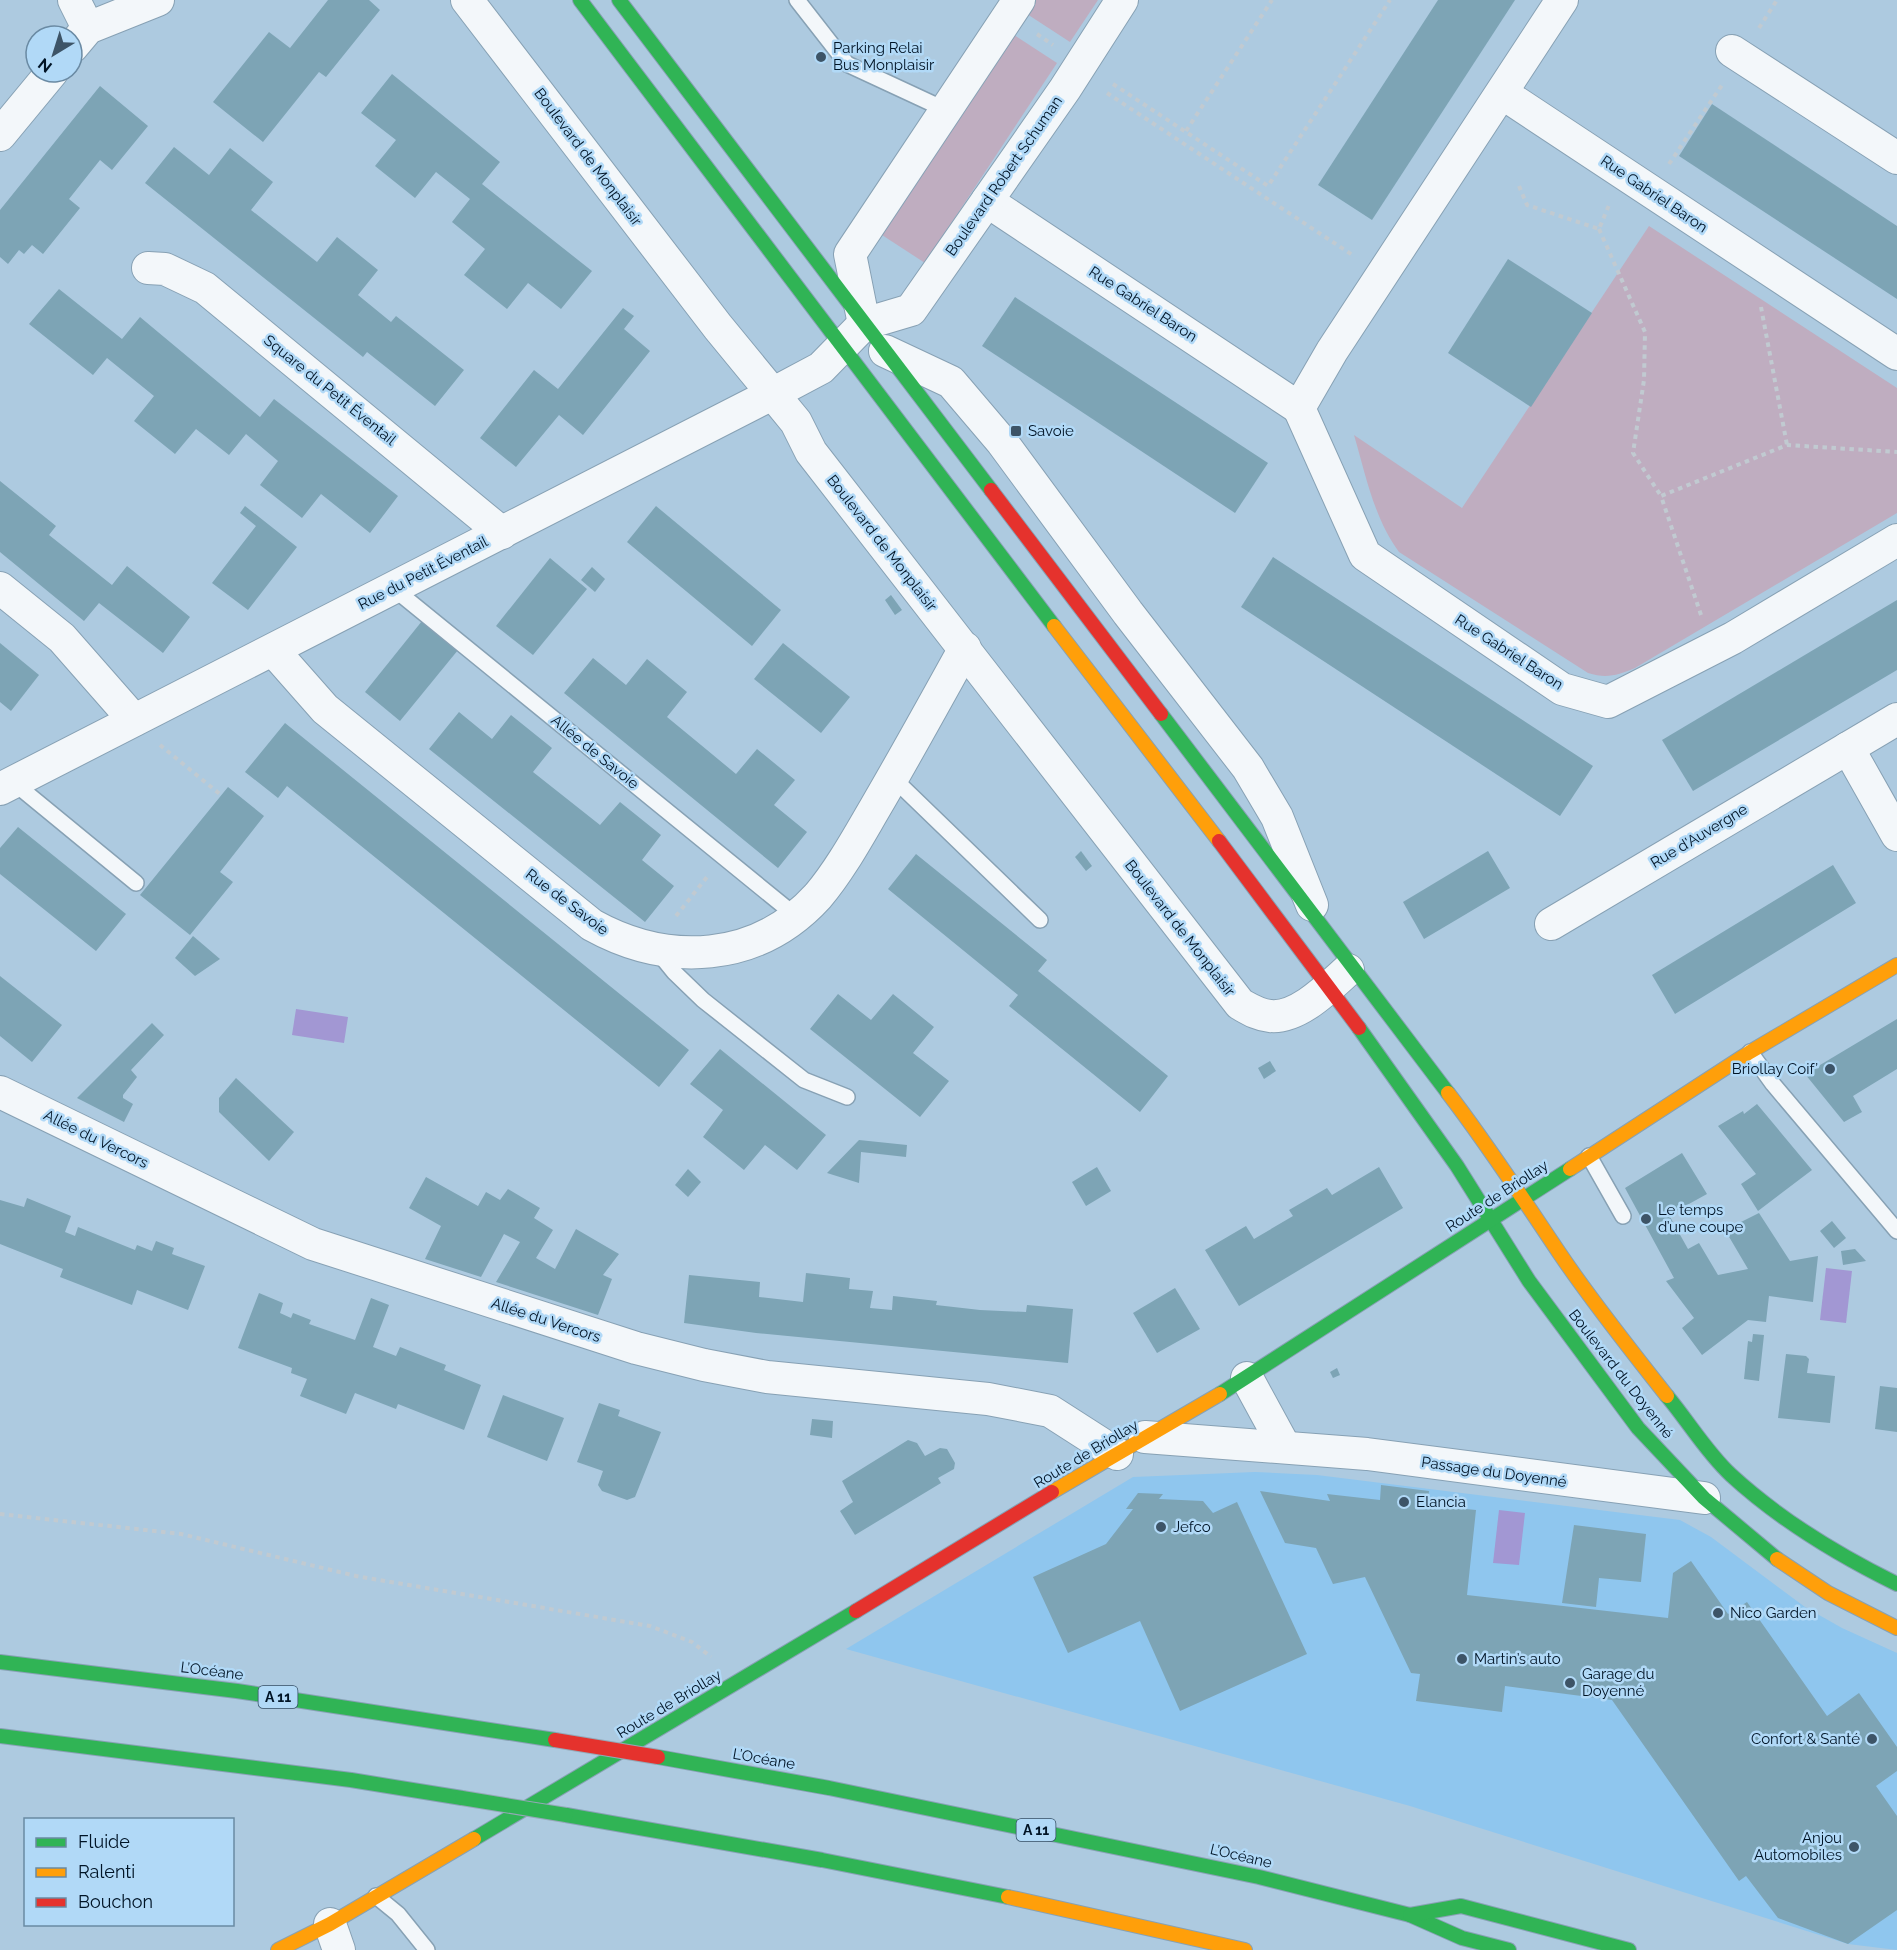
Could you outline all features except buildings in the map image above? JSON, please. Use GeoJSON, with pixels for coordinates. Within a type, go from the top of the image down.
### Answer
{"type":"FeatureCollection","features":[{"type":"Feature","properties":{"kind":"main road"},"geometry":{"type":"LineString","coordinates":[[580,0],[751,224],[841,348],[1341,976],[1489,1146],[1523,1198]]}},
{"type":"Feature","properties":{"kind":"main road"},"geometry":{"type":"LineString","coordinates":[[619,0],[885,351]]}},
{"type":"Feature","properties":{"kind":"main road"},"geometry":{"type":"LineString","coordinates":[[1317,921],[1341,976],[1491,1220]]}},
{"type":"Feature","properties":{"kind":"main road","name":"Route de Briollay"},"geometry":{"type":"LineString","coordinates":[[279,1950],[334,1937],[376,1896],[736,1684],[1247,1378],[1750,1052],[1897,965]]}},
{"type":"Feature","properties":{"kind":"main road","name":"Boulevard du Doyenné"},"geometry":{"type":"LineString","coordinates":[[1523,1198],[1616,1330],[1730,1474],[1868,1581],[1897,1584]]}},
{"type":"Feature","properties":{"kind":"main road","name":"Boulevard du Doyenné"},"geometry":{"type":"LineString","coordinates":[[1491,1220],[1529,1281],[1638,1428],[1704,1498],[1778,1560],[1828,1593],[1897,1628]]}},
{"type":"Feature","properties":{"kind":"main road","name":"L’Océane"},"geometry":{"type":"LineString","coordinates":[[0,1662],[237,1691],[555,1740],[829,1788],[1184,1860],[1410,1915],[1462,1938],[1509,1950]]}},
{"type":"Feature","properties":{"kind":"main road"},"geometry":{"type":"LineString","coordinates":[[0,1736],[351,1780],[756,1846],[1245,1950]]}},
{"type":"Feature","properties":{"kind":"main road"},"geometry":{"type":"LineString","coordinates":[[1410,1915],[1461,1906],[1629,1950]]}},
{"type":"Feature","properties":{"kind":"street"},"geometry":{"type":"LineString","coordinates":[[74,0],[78,24]]}},
{"type":"Feature","properties":{"kind":"street"},"geometry":{"type":"LineString","coordinates":[[84,36],[158,0]]}},
{"type":"Feature","properties":{"kind":"street","name":"Boulevard de Monplaisir"},"geometry":{"type":"LineString","coordinates":[[468,0],[718,327],[774,393],[796,422],[811,452],[1239,1004],[1255,1013],[1271,1017],[1291,1013],[1341,976]]}},
{"type":"Feature","properties":{"kind":"street"},"geometry":{"type":"LineString","coordinates":[[864,324],[850,254],[1019,0]]}},
{"type":"Feature","properties":{"kind":"street","name":"Boulevard Robert Schuman"},"geometry":{"type":"LineString","coordinates":[[841,348],[864,324],[911,310],[1065,89],[1122,0]]}},
{"type":"Feature","properties":{"kind":"street"},"geometry":{"type":"LineString","coordinates":[[1299,408],[1326,360],[1562,0]]}},
{"type":"Feature","properties":{"kind":"street"},"geometry":{"type":"LineString","coordinates":[[1730,63],[1897,158]]}},
{"type":"Feature","properties":{"kind":"street"},"geometry":{"type":"LineString","coordinates":[[0,135],[42,84]]}},
{"type":"Feature","properties":{"kind":"street","name":"Rue Gabriel Baron"},"geometry":{"type":"LineString","coordinates":[[1502,93],[1897,354]]}},
{"type":"Feature","properties":{"kind":"street","name":"Rue Gabriel Baron"},"geometry":{"type":"LineString","coordinates":[[987,201],[1299,408],[1365,555],[1562,689],[1608,702],[1733,638],[1897,540]]}},
{"type":"Feature","properties":{"kind":"street","name":"Square du Petit Éventail"},"geometry":{"type":"LineString","coordinates":[[148,268],[165,269],[205,288],[502,532]]}},
{"type":"Feature","properties":{"kind":"street","name":"Rue du Petit Éventail"},"geometry":{"type":"LineString","coordinates":[[7,786],[145,730],[273,650],[774,393],[821,368],[841,348]]}},
{"type":"Feature","properties":{"kind":"street"},"geometry":{"type":"LineString","coordinates":[[885,351],[951,382],[1002,442],[1128,613],[1248,768],[1277,817],[1308,890],[1317,921]]}},
{"type":"Feature","properties":{"kind":"street"},"geometry":{"type":"LineString","coordinates":[[0,588],[62,638],[145,730]]}},
{"type":"Feature","properties":{"kind":"street","name":"Rue de Savoie"},"geometry":{"type":"LineString","coordinates":[[273,650],[325,709],[592,926],[624,941],[657,951],[705,952],[734,947],[756,939],[796,916],[818,895],[857,840],[964,648]]}},
{"type":"Feature","properties":{"kind":"street","name":"Rue d'Auvergne"},"geometry":{"type":"LineString","coordinates":[[1551,924],[1897,719]]}},
{"type":"Feature","properties":{"kind":"street"},"geometry":{"type":"LineString","coordinates":[[1848,748],[1897,835]]}},
{"type":"Feature","properties":{"kind":"street","name":"Allée du Vercors"},"geometry":{"type":"LineString","coordinates":[[0,1092],[313,1244],[366,1262],[636,1348],[704,1365],[767,1377],[988,1400],[1050,1411],[1117,1454]]}},
{"type":"Feature","properties":{"kind":"street"},"geometry":{"type":"LineString","coordinates":[[1247,1378],[1284,1446]]}},
{"type":"Feature","properties":{"kind":"street","name":"Passage du Doyenné"},"geometry":{"type":"LineString","coordinates":[[1145,1437],[1367,1454],[1704,1498]]}},
{"type":"Feature","properties":{"kind":"lane"},"geometry":{"type":"LineString","coordinates":[[797,0],[847,64],[946,110]]}},
{"type":"Feature","properties":{"kind":"lane","name":"Allée de Savoie"},"geometry":{"type":"LineString","coordinates":[[393,588],[796,916]]}},
{"type":"Feature","properties":{"kind":"lane"},"geometry":{"type":"LineString","coordinates":[[893,778],[1040,920]]}},
{"type":"Feature","properties":{"kind":"lane"},"geometry":{"type":"LineString","coordinates":[[7,786],[136,883]]}},
{"type":"Feature","properties":{"kind":"lane"},"geometry":{"type":"LineString","coordinates":[[657,951],[674,972],[703,1000],[804,1080],[847,1097]]}},
{"type":"Feature","properties":{"kind":"lane"},"geometry":{"type":"LineString","coordinates":[[1750,1052],[1773,1084],[1897,1231]]}},
{"type":"Feature","properties":{"kind":"lane"},"geometry":{"type":"LineString","coordinates":[[1588,1156],[1623,1216]]}},
{"type":"Feature","properties":{"kind":"lane"},"geometry":{"type":"LineString","coordinates":[[1861,1611],[1868,1581]]}},
{"type":"Feature","properties":{"kind":"lane"},"geometry":{"type":"LineString","coordinates":[[376,1896],[398,1914],[427,1950]]}},
{"type":"Feature","properties":{"kind":"path"},"geometry":{"type":"LineString","coordinates":[[1186,131],[1272,0]]}},
{"type":"Feature","properties":{"kind":"path"},"geometry":{"type":"LineString","coordinates":[[1113,84],[1268,186],[1390,0]]}},
{"type":"Feature","properties":{"kind":"path"},"geometry":{"type":"LineString","coordinates":[[1759,29],[1777,0]]}},
{"type":"Feature","properties":{"kind":"path"},"geometry":{"type":"LineString","coordinates":[[1029,29],[1057,47]]}},
{"type":"Feature","properties":{"kind":"path"},"geometry":{"type":"LineString","coordinates":[[1667,167],[1730,63]]}},
{"type":"Feature","properties":{"kind":"path"},"geometry":{"type":"LineString","coordinates":[[1107,93],[1356,257]]}},
{"type":"Feature","properties":{"kind":"path"},"geometry":{"type":"LineString","coordinates":[[1519,186],[1527,205],[1599,229]]}},
{"type":"Feature","properties":{"kind":"path"},"geometry":{"type":"LineString","coordinates":[[1613,196],[1599,229],[1645,332],[1644,380],[1633,453],[1661,496],[1696,604]]}},
{"type":"Feature","properties":{"kind":"path"},"geometry":{"type":"LineString","coordinates":[[1761,304],[1787,445]]}},
{"type":"Feature","properties":{"kind":"path"},"geometry":{"type":"LineString","coordinates":[[1661,496],[1787,445],[1897,452]]}},
{"type":"Feature","properties":{"kind":"path"},"geometry":{"type":"LineString","coordinates":[[145,730],[221,795]]}},
{"type":"Feature","properties":{"kind":"path"},"geometry":{"type":"LineString","coordinates":[[675,918],[724,856]]}},
{"type":"Feature","properties":{"kind":"path"},"geometry":{"type":"LineString","coordinates":[[0,1514],[181,1534],[356,1576],[650,1626],[692,1641],[705,1650],[736,1684]]}},
{"type":"Feature","properties":{"kind":"shaded area"},"geometry":{"type":"Polygon","coordinates":[[[1036,0],[1098,0],[1070,42],[1027,14],[1036,0]]]}},
{"type":"Feature","properties":{"kind":"shaded area"},"geometry":{"type":"Polygon","coordinates":[[[1014,35],[1057,63],[925,263],[882,235],[1014,35]]]}},
{"type":"Feature","properties":{"kind":"shaded area"},"geometry":{"type":"Polygon","coordinates":[[[1649,226],[1897,388],[1897,513],[1635,668],[1618,674],[1601,676],[1588,673],[1399,552],[1377,511],[1354,435],[1462,508],[1649,226]]]}},
{"type":"Feature","properties":{"kind":"shaded area"},"geometry":{"type":"Polygon","coordinates":[[[296,1009],[348,1017],[344,1043],[292,1035],[296,1009]]]}},
{"type":"Feature","properties":{"kind":"shaded area"},"geometry":{"type":"Polygon","coordinates":[[[1826,1268],[1852,1271],[1846,1323],[1820,1320],[1826,1268]]]}},
{"type":"Feature","properties":{"kind":"shaded area"},"geometry":{"type":"Polygon","coordinates":[[[1255,1472],[1317,1475],[1680,1520],[1711,1537],[1805,1607],[1842,1628],[1897,1653],[1897,1950],[1848,1944],[1410,1806],[846,1649],[1133,1477],[1255,1472]]]}},
{"type":"Feature","properties":{"kind":"shaded area"},"geometry":{"type":"Polygon","coordinates":[[[1499,1510],[1525,1513],[1519,1565],[1493,1563],[1499,1510]]]}},
{"type":"Feature","properties":{"kind":"traffic: fast"},"geometry":{"type":"LineString","coordinates":[[580,0],[1054,626]]}},
{"type":"Feature","properties":{"kind":"traffic: fast"},"geometry":{"type":"LineString","coordinates":[[619,0],[991,490]]}},
{"type":"Feature","properties":{"kind":"traffic: fast"},"geometry":{"type":"LineString","coordinates":[[1161,714],[1448,1093]]}},
{"type":"Feature","properties":{"kind":"traffic: fast"},"geometry":{"type":"LineString","coordinates":[[1359,1028],[1457,1166],[1529,1281],[1638,1428],[1704,1498],[1777,1559]]}},
{"type":"Feature","properties":{"kind":"traffic: fast"},"geometry":{"type":"LineString","coordinates":[[1220,1394],[1570,1169]]}},
{"type":"Feature","properties":{"kind":"traffic: fast"},"geometry":{"type":"LineString","coordinates":[[1667,1396],[1714,1457],[1731,1475],[1769,1507],[1810,1536],[1897,1584]]}},
{"type":"Feature","properties":{"kind":"traffic: fast"},"geometry":{"type":"LineString","coordinates":[[474,1839],[856,1611]]}},
{"type":"Feature","properties":{"kind":"traffic: fast"},"geometry":{"type":"LineString","coordinates":[[0,1662],[237,1691],[555,1740]]}},
{"type":"Feature","properties":{"kind":"traffic: fast"},"geometry":{"type":"LineString","coordinates":[[0,1736],[351,1780],[462,1798]]}},
{"type":"Feature","properties":{"kind":"traffic: fast"},"geometry":{"type":"LineString","coordinates":[[658,1757],[829,1788],[1259,1877],[1410,1915],[1462,1938],[1509,1950]]}},
{"type":"Feature","properties":{"kind":"traffic: fast"},"geometry":{"type":"LineString","coordinates":[[462,1798],[566,1815]]}},
{"type":"Feature","properties":{"kind":"traffic: fast"},"geometry":{"type":"LineString","coordinates":[[566,1815],[822,1860],[1008,1897]]}},
{"type":"Feature","properties":{"kind":"traffic: fast"},"geometry":{"type":"LineString","coordinates":[[1410,1915],[1461,1906],[1629,1950]]}},
{"type":"Feature","properties":{"kind":"traffic: slow"},"geometry":{"type":"LineString","coordinates":[[1054,626],[1219,841]]}},
{"type":"Feature","properties":{"kind":"traffic: slow"},"geometry":{"type":"LineString","coordinates":[[1570,1169],[1750,1052],[1897,965]]}},
{"type":"Feature","properties":{"kind":"traffic: slow"},"geometry":{"type":"LineString","coordinates":[[1448,1093],[1585,1290],[1667,1396]]}},
{"type":"Feature","properties":{"kind":"traffic: slow"},"geometry":{"type":"LineString","coordinates":[[1052,1492],[1220,1394]]}},
{"type":"Feature","properties":{"kind":"traffic: slow"},"geometry":{"type":"LineString","coordinates":[[1777,1559],[1828,1593],[1897,1628]]}},
{"type":"Feature","properties":{"kind":"traffic: slow"},"geometry":{"type":"LineString","coordinates":[[278,1950],[330,1924],[474,1839]]}},
{"type":"Feature","properties":{"kind":"traffic: slow"},"geometry":{"type":"LineString","coordinates":[[1008,1897],[1245,1950]]}},
{"type":"Feature","properties":{"kind":"traffic: jam"},"geometry":{"type":"LineString","coordinates":[[991,490],[1161,714]]}},
{"type":"Feature","properties":{"kind":"traffic: jam"},"geometry":{"type":"LineString","coordinates":[[1219,841],[1359,1028]]}},
{"type":"Feature","properties":{"kind":"traffic: jam"},"geometry":{"type":"LineString","coordinates":[[856,1611],[1052,1492]]}},
{"type":"Feature","properties":{"kind":"traffic: jam"},"geometry":{"type":"LineString","coordinates":[[555,1740],[658,1757]]}},
{"type":"Feature","properties":{"kind":"place","name":"Parking Relai Bus Monplaisir"},"geometry":{"type":"Point","coordinates":[821,57]}},
{"type":"Feature","properties":{"kind":"place","name":"Savoie"},"geometry":{"type":"Point","coordinates":[1016,431]}},
{"type":"Feature","properties":{"kind":"place","name":"Briollay Coif’"},"geometry":{"type":"Point","coordinates":[1830,1069]}},
{"type":"Feature","properties":{"kind":"place","name":"Le temps d’une coupe"},"geometry":{"type":"Point","coordinates":[1646,1219]}},
{"type":"Feature","properties":{"kind":"place","name":"Elancia"},"geometry":{"type":"Point","coordinates":[1404,1502]}},
{"type":"Feature","properties":{"kind":"place","name":"Jefco"},"geometry":{"type":"Point","coordinates":[1161,1527]}},
{"type":"Feature","properties":{"kind":"place","name":"Nico Garden"},"geometry":{"type":"Point","coordinates":[1718,1613]}},
{"type":"Feature","properties":{"kind":"place","name":"Martin’s auto"},"geometry":{"type":"Point","coordinates":[1462,1659]}},
{"type":"Feature","properties":{"kind":"place","name":"Garage du Doyenné"},"geometry":{"type":"Point","coordinates":[1570,1683]}},
{"type":"Feature","properties":{"kind":"place","name":"Confort & Santé"},"geometry":{"type":"Point","coordinates":[1872,1739]}},
{"type":"Feature","properties":{"kind":"place","name":"Anjou Automobiles"},"geometry":{"type":"Point","coordinates":[1854,1847]}}]}
